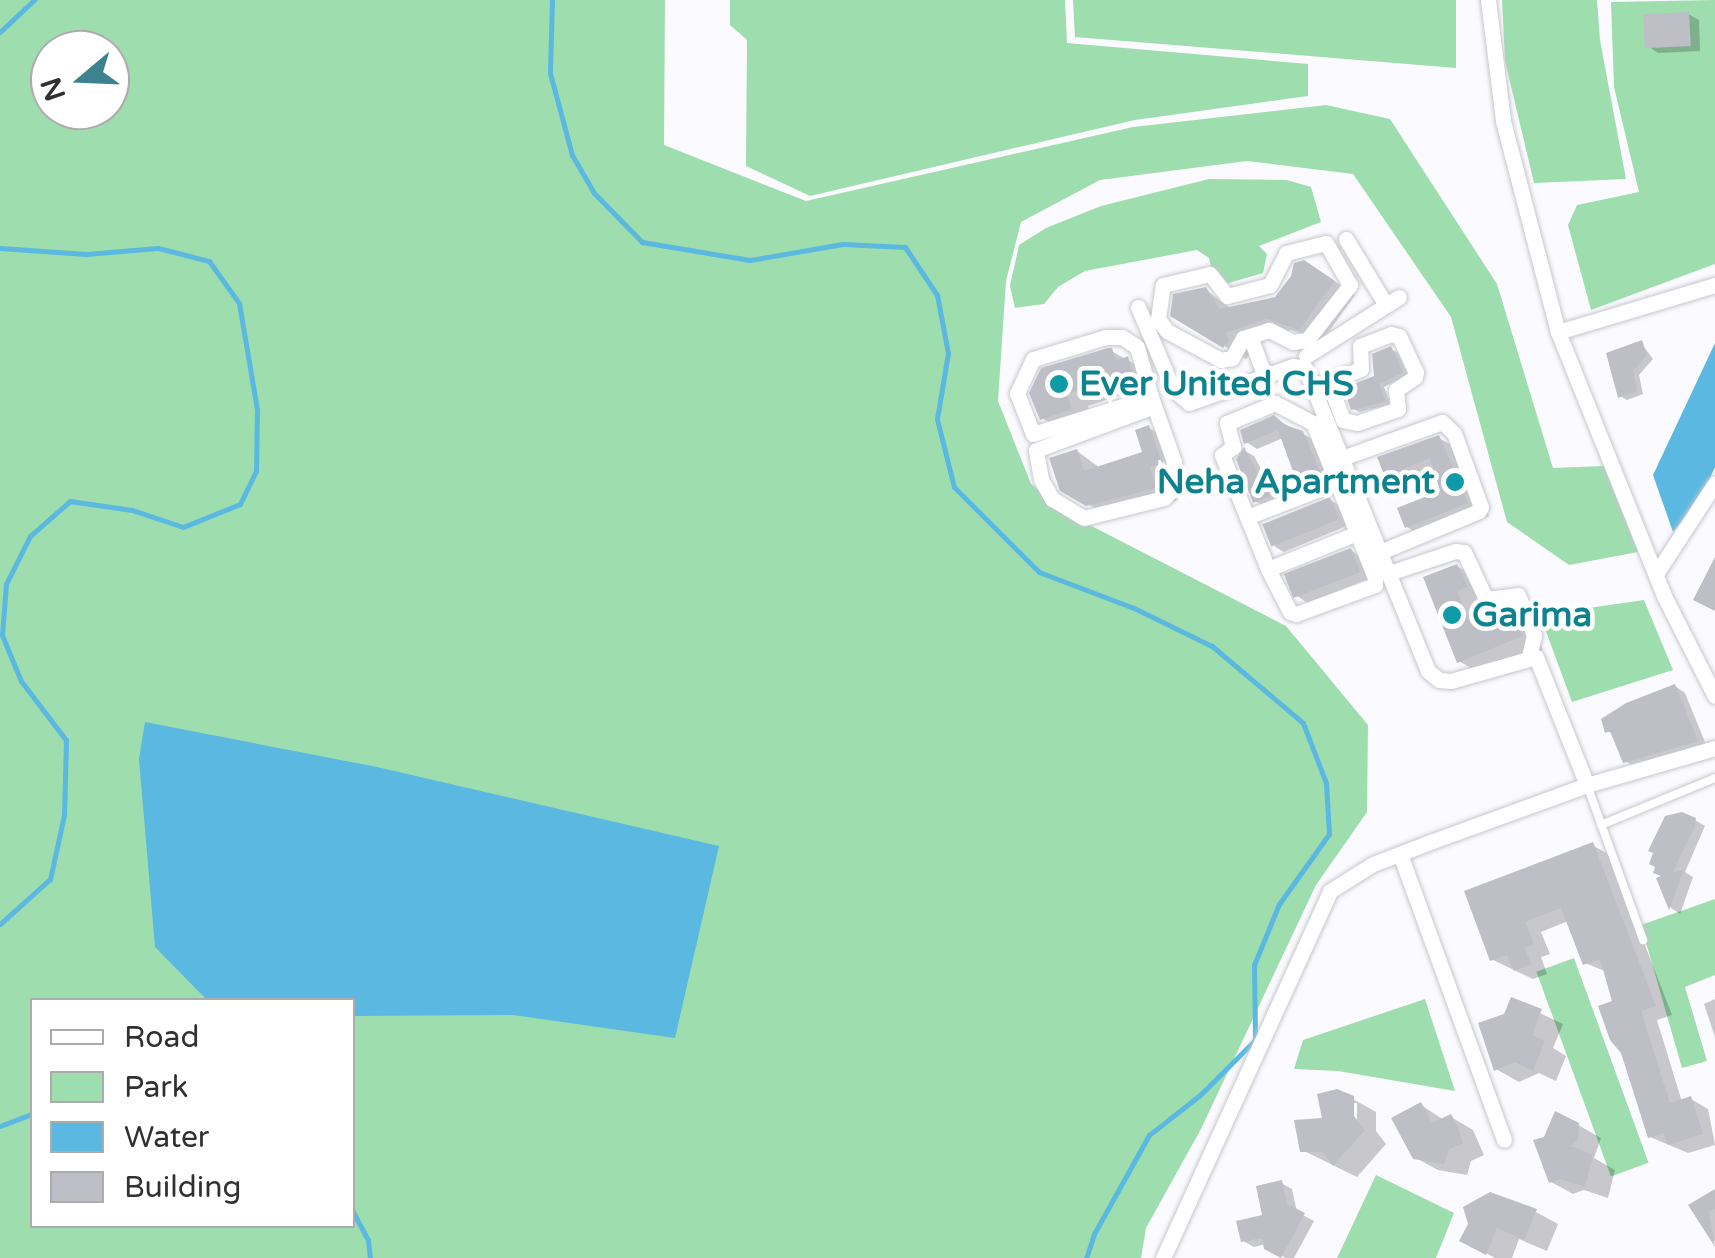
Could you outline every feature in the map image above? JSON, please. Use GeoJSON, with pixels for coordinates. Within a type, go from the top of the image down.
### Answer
{"type":"FeatureCollection","features":[{"type":"Feature","properties":{"kind":"street"},"geometry":{"type":"LineString","coordinates":[[1488,0],[1503,121],[1558,332],[1656,574],[1715,696]]}},
{"type":"Feature","properties":{"kind":"street"},"geometry":{"type":"LineString","coordinates":[[1138,306],[1175,393],[1189,403],[1200,402],[1293,366],[1392,301],[1346,239]]}},
{"type":"Feature","properties":{"kind":"street"},"geometry":{"type":"LineString","coordinates":[[1306,355],[1350,285],[1326,243],[1286,253],[1270,285],[1227,296],[1210,274],[1163,284],[1158,319],[1167,332],[1221,360],[1232,358],[1243,338],[1270,330],[1294,342],[1306,355],[1320,383],[1343,420],[1356,423],[1398,409],[1396,390],[1416,377],[1416,372],[1400,336],[1391,334],[1360,346],[1361,368],[1320,383]]}},
{"type":"Feature","properties":{"kind":"street"},"geometry":{"type":"LineString","coordinates":[[1558,332],[1715,284]]}},
{"type":"Feature","properties":{"kind":"street"},"geometry":{"type":"LineString","coordinates":[[1153,401],[1038,436],[1033,434],[1016,394],[1033,359],[1115,336],[1137,347],[1153,401],[1174,462],[1170,492],[1164,498],[1084,518],[1052,500],[1041,479],[1036,450],[1153,401],[1175,393]]}},
{"type":"Feature","properties":{"kind":"street"},"geometry":{"type":"LineString","coordinates":[[1250,336],[1265,377]]}},
{"type":"Feature","properties":{"kind":"street"},"geometry":{"type":"LineString","coordinates":[[1320,383],[1342,458],[1344,480]]}},
{"type":"Feature","properties":{"kind":"street"},"geometry":{"type":"LineString","coordinates":[[1275,403],[1313,423],[1344,480],[1364,530],[1374,585],[1296,614],[1290,612],[1247,518],[1222,459],[1233,447],[1226,425],[1275,403]]}},
{"type":"Feature","properties":{"kind":"street"},"geometry":{"type":"LineString","coordinates":[[1342,458],[1442,422],[1454,434],[1481,507],[1479,512],[1380,552]]}},
{"type":"Feature","properties":{"kind":"street"},"geometry":{"type":"LineString","coordinates":[[1247,518],[1344,480]]}},
{"type":"Feature","properties":{"kind":"street"},"geometry":{"type":"LineString","coordinates":[[1656,574],[1715,483]]}},
{"type":"Feature","properties":{"kind":"street"},"geometry":{"type":"LineString","coordinates":[[1364,530],[1380,552],[1428,670],[1440,680],[1536,657],[1587,785]]}},
{"type":"Feature","properties":{"kind":"street"},"geometry":{"type":"LineString","coordinates":[[1268,568],[1364,530]]}},
{"type":"Feature","properties":{"kind":"street"},"geometry":{"type":"LineString","coordinates":[[1388,574],[1455,551],[1464,552],[1486,599],[1518,595],[1534,635],[1529,656]]}},
{"type":"Feature","properties":{"kind":"street"},"geometry":{"type":"LineString","coordinates":[[1163,1258],[1330,891],[1400,854],[1587,785],[1713,751]]}},
{"type":"Feature","properties":{"kind":"street"},"geometry":{"type":"LineString","coordinates":[[1400,854],[1504,1140]]}},
{"type":"Feature","properties":{"kind":"lane"},"geometry":{"type":"LineString","coordinates":[[1601,825],[1715,778]]}},
{"type":"Feature","properties":{"kind":"lane"},"geometry":{"type":"LineString","coordinates":[[1587,785],[1643,940]]}},
{"type":"Feature","properties":{"kind":"green space"},"geometry":{"type":"Polygon","coordinates":[[[0,0],[665,0],[664,145],[806,201],[1133,127],[1326,105],[1390,119],[1497,284],[1553,468],[1604,466],[1638,552],[1569,565],[1507,522],[1451,317],[1353,174],[1247,161],[1100,180],[1021,222],[1006,281],[998,401],[1031,484],[1076,518],[1286,626],[1368,725],[1367,812],[1316,885],[1201,1129],[1146,1228],[1141,1258],[0,1258],[0,0]]]}},
{"type":"Feature","properties":{"kind":"green space"},"geometry":{"type":"Polygon","coordinates":[[[730,0],[1065,0],[1067,43],[1308,64],[1308,96],[1135,120],[810,196],[746,166],[747,40],[730,25],[730,0]]]}},
{"type":"Feature","properties":{"kind":"green space"},"geometry":{"type":"Polygon","coordinates":[[[1073,0],[1456,0],[1456,68],[1075,37],[1073,0]]]}},
{"type":"Feature","properties":{"kind":"green space"},"geometry":{"type":"Polygon","coordinates":[[[1502,0],[1597,0],[1600,40],[1626,179],[1534,183],[1505,61],[1502,0]]]}},
{"type":"Feature","properties":{"kind":"green space"},"geometry":{"type":"Polygon","coordinates":[[[1715,0],[1715,264],[1591,310],[1568,225],[1577,205],[1639,192],[1614,87],[1611,2],[1715,0]]]}},
{"type":"Feature","properties":{"kind":"green space"},"geometry":{"type":"Polygon","coordinates":[[[1209,179],[1287,180],[1311,187],[1321,222],[1259,246],[1267,254],[1263,273],[1215,287],[1209,258],[1197,250],[1085,271],[1058,287],[1044,304],[1015,308],[1010,286],[1019,245],[1046,228],[1101,206],[1209,179]]]}},
{"type":"Feature","properties":{"kind":"green space"},"geometry":{"type":"Polygon","coordinates":[[[1644,600],[1673,670],[1572,702],[1540,615],[1644,600]]]}},
{"type":"Feature","properties":{"kind":"green space"},"geometry":{"type":"Polygon","coordinates":[[[1715,899],[1715,975],[1685,987],[1707,1061],[1682,1068],[1641,925],[1715,899]]]}},
{"type":"Feature","properties":{"kind":"green space"},"geometry":{"type":"Polygon","coordinates":[[[1574,958],[1649,1163],[1611,1177],[1536,972],[1574,958]]]}},
{"type":"Feature","properties":{"kind":"green space"},"geometry":{"type":"Polygon","coordinates":[[[1425,999],[1455,1091],[1338,1071],[1294,1069],[1303,1040],[1425,999]]]}},
{"type":"Feature","properties":{"kind":"green space"},"geometry":{"type":"Polygon","coordinates":[[[1376,1175],[1454,1213],[1436,1258],[1337,1258],[1376,1175]]]}},
{"type":"Feature","properties":{"kind":"water"},"geometry":{"type":"Polygon","coordinates":[[[1715,343],[1715,467],[1702,496],[1673,532],[1653,475],[1715,343]]]}},
{"type":"Feature","properties":{"kind":"water"},"geometry":{"type":"Polygon","coordinates":[[[145,722],[377,767],[719,846],[675,1038],[513,1015],[355,1016],[355,998],[205,998],[155,947],[139,759],[145,722]]]}},
{"type":"Feature","properties":{"kind":"building"},"geometry":{"type":"Polygon","coordinates":[[[1689,12],[1691,46],[1645,48],[1643,14],[1689,12]]]}},
{"type":"Feature","properties":{"kind":"building"},"geometry":{"type":"Polygon","coordinates":[[[1304,260],[1335,281],[1299,330],[1266,319],[1225,333],[1229,340],[1223,348],[1170,316],[1173,294],[1206,287],[1219,309],[1275,297],[1291,276],[1294,263],[1304,260]]]}},
{"type":"Feature","properties":{"kind":"building"},"geometry":{"type":"Polygon","coordinates":[[[1642,340],[1647,355],[1633,371],[1637,391],[1618,398],[1606,353],[1642,340]]]}},
{"type":"Feature","properties":{"kind":"building"},"geometry":{"type":"Polygon","coordinates":[[[1391,346],[1403,372],[1379,384],[1386,401],[1351,410],[1343,388],[1374,376],[1372,354],[1391,346]]]}},
{"type":"Feature","properties":{"kind":"building","name":"Ever United CHS"},"geometry":{"type":"Polygon","coordinates":[[[1112,348],[1116,361],[1128,356],[1137,390],[1112,395],[1107,381],[1067,394],[1072,409],[1040,420],[1029,393],[1041,368],[1112,348]]]}},
{"type":"Feature","properties":{"kind":"building"},"geometry":{"type":"Polygon","coordinates":[[[1274,415],[1285,425],[1303,431],[1322,476],[1298,485],[1278,430],[1244,444],[1240,430],[1274,415]]]}},
{"type":"Feature","properties":{"kind":"building"},"geometry":{"type":"Polygon","coordinates":[[[1149,425],[1162,463],[1150,467],[1156,488],[1086,506],[1060,491],[1049,458],[1077,449],[1084,471],[1142,452],[1135,430],[1149,425]]]}},
{"type":"Feature","properties":{"kind":"building","name":"Neha Apartment"},"geometry":{"type":"Polygon","coordinates":[[[1439,435],[1468,503],[1405,528],[1397,508],[1440,491],[1430,458],[1385,477],[1377,457],[1439,435]]]}},
{"type":"Feature","properties":{"kind":"building"},"geometry":{"type":"Polygon","coordinates":[[[1244,447],[1270,496],[1253,503],[1236,459],[1244,447]]]}},
{"type":"Feature","properties":{"kind":"building"},"geometry":{"type":"Polygon","coordinates":[[[1330,497],[1339,519],[1271,547],[1262,524],[1330,497]]]}},
{"type":"Feature","properties":{"kind":"building"},"geometry":{"type":"Polygon","coordinates":[[[1351,548],[1360,572],[1293,598],[1284,574],[1351,548]]]}},
{"type":"Feature","properties":{"kind":"building"},"geometry":{"type":"Polygon","coordinates":[[[1715,557],[1715,611],[1693,600],[1715,557]]]}},
{"type":"Feature","properties":{"kind":"building","name":"Garima"},"geometry":{"type":"Polygon","coordinates":[[[1457,564],[1468,587],[1457,591],[1470,624],[1511,608],[1522,636],[1457,663],[1423,577],[1457,564]]]}},
{"type":"Feature","properties":{"kind":"building"},"geometry":{"type":"Polygon","coordinates":[[[1675,684],[1698,741],[1623,763],[1601,719],[1626,703],[1675,684]]]}},
{"type":"Feature","properties":{"kind":"building"},"geometry":{"type":"Polygon","coordinates":[[[1682,812],[1696,818],[1695,826],[1672,873],[1684,869],[1669,910],[1656,878],[1661,876],[1653,873],[1655,867],[1649,864],[1653,853],[1648,851],[1665,816],[1682,812]]]}},
{"type":"Feature","properties":{"kind":"building"},"geometry":{"type":"Polygon","coordinates":[[[1593,842],[1656,1006],[1641,1011],[1670,1103],[1691,1096],[1703,1134],[1668,1145],[1664,1133],[1648,1138],[1621,1053],[1610,1040],[1598,1006],[1612,1001],[1600,959],[1583,965],[1561,908],[1525,922],[1534,944],[1525,948],[1531,964],[1514,971],[1507,955],[1490,961],[1464,891],[1593,842]]]}},
{"type":"Feature","properties":{"kind":"building"},"geometry":{"type":"Polygon","coordinates":[[[1511,997],[1542,1009],[1532,1035],[1545,1041],[1533,1071],[1515,1062],[1494,1071],[1478,1023],[1504,1014],[1511,997]]]}},
{"type":"Feature","properties":{"kind":"building"},"geometry":{"type":"Polygon","coordinates":[[[1337,1089],[1354,1096],[1354,1116],[1365,1130],[1333,1166],[1323,1152],[1300,1152],[1294,1120],[1322,1118],[1317,1094],[1337,1089]]]}},
{"type":"Feature","properties":{"kind":"building"},"geometry":{"type":"Polygon","coordinates":[[[1421,1102],[1432,1123],[1451,1114],[1457,1125],[1463,1143],[1449,1149],[1444,1164],[1413,1159],[1391,1118],[1421,1102]]]}},
{"type":"Feature","properties":{"kind":"building"},"geometry":{"type":"Polygon","coordinates":[[[1555,1111],[1579,1123],[1578,1140],[1571,1146],[1593,1155],[1585,1187],[1560,1179],[1549,1183],[1533,1140],[1544,1137],[1555,1111]]]}},
{"type":"Feature","properties":{"kind":"building"},"geometry":{"type":"Polygon","coordinates":[[[1282,1180],[1287,1204],[1305,1213],[1281,1258],[1264,1249],[1262,1238],[1241,1242],[1236,1221],[1262,1215],[1256,1186],[1282,1180]]]}},
{"type":"Feature","properties":{"kind":"building"},"geometry":{"type":"Polygon","coordinates":[[[1715,1189],[1715,1209],[1709,1212],[1715,1247],[1688,1205],[1715,1189]]]}},
{"type":"Feature","properties":{"kind":"building"},"geometry":{"type":"Polygon","coordinates":[[[1490,1192],[1537,1209],[1524,1240],[1497,1228],[1486,1255],[1459,1241],[1468,1224],[1463,1207],[1490,1192]]]}},
{"type":"Feature","properties":{"kind":"waterway"},"geometry":{"type":"LineString","coordinates":[[0,32],[34,0]]}},
{"type":"Feature","properties":{"kind":"waterway"},"geometry":{"type":"LineString","coordinates":[[552,0],[550,73],[572,155],[594,193],[642,242],[750,260],[843,244],[905,247],[937,295],[948,353],[937,419],[954,487],[1039,572],[1134,608],[1212,646],[1303,723],[1326,783],[1329,834],[1279,904],[1254,965],[1255,1040],[1200,1095],[1149,1135],[1094,1234],[1086,1258]]}},
{"type":"Feature","properties":{"kind":"waterway"},"geometry":{"type":"LineString","coordinates":[[0,248],[86,254],[158,248],[209,261],[239,303],[257,409],[256,471],[240,504],[183,527],[132,510],[70,501],[30,536],[6,584],[2,635],[21,681],[66,740],[64,815],[50,879],[0,924]]}},
{"type":"Feature","properties":{"kind":"waterway"},"geometry":{"type":"LineString","coordinates":[[0,1126],[30,1115]]}},
{"type":"Feature","properties":{"kind":"waterway"},"geometry":{"type":"LineString","coordinates":[[355,1216],[368,1240],[370,1258]]}},
{"type":"Feature","properties":{"kind":"place","name":"Ever United CHS"},"geometry":{"type":"Point","coordinates":[1059,384]}},
{"type":"Feature","properties":{"kind":"place","name":"Neha Apartment"},"geometry":{"type":"Point","coordinates":[1455,482]}},
{"type":"Feature","properties":{"kind":"place","name":"Garima"},"geometry":{"type":"Point","coordinates":[1452,615]}}]}
